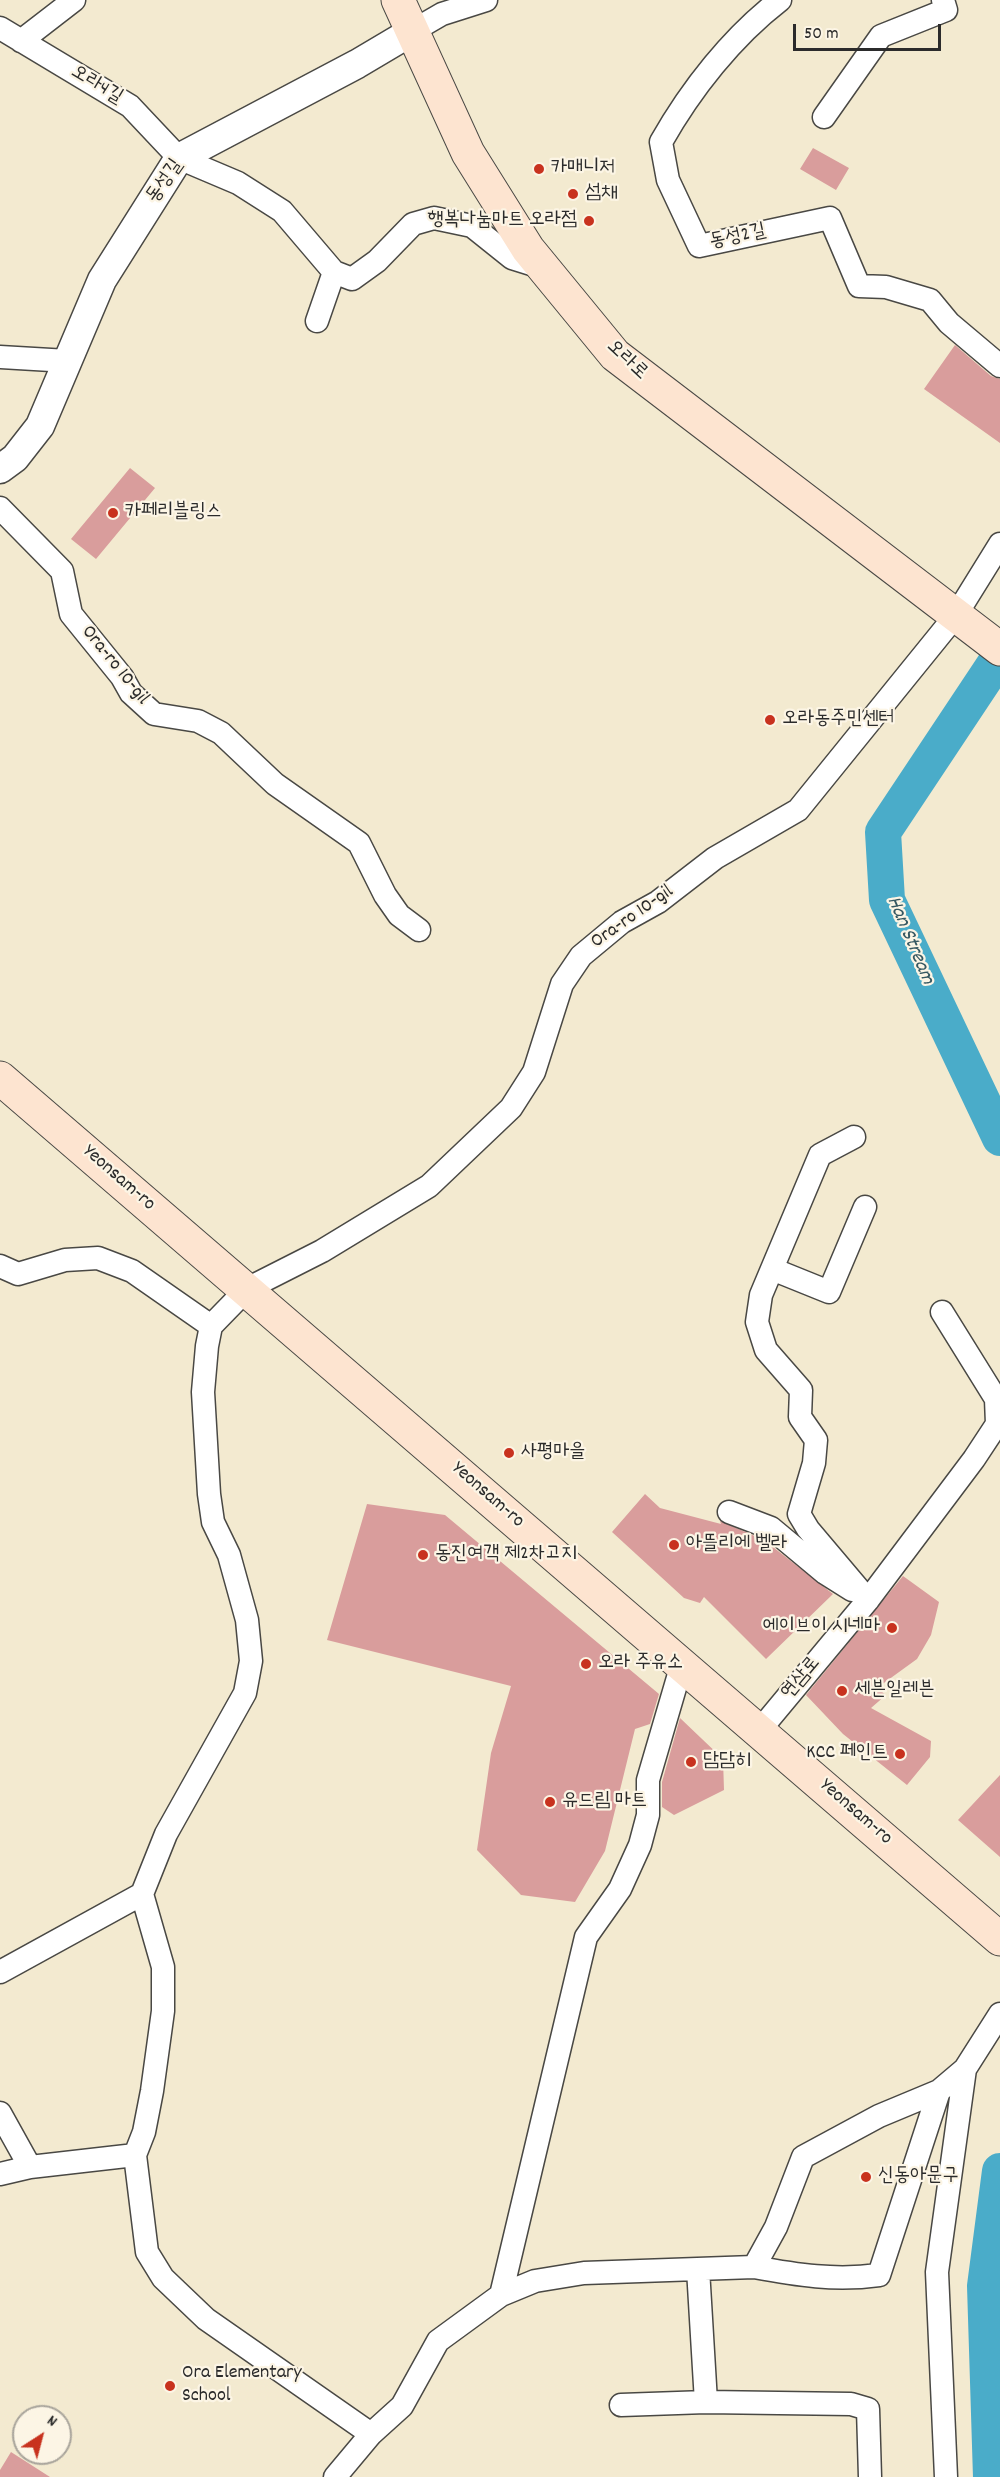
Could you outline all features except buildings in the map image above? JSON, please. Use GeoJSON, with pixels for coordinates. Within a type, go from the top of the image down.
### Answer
{"type":"FeatureCollection","features":[{"type":"Feature","properties":{"kind":"main road","name":"오라로"},"geometry":{"type":"LineString","coordinates":[[398,0],[468,153],[528,249],[615,355],[1000,649]]}},
{"type":"Feature","properties":{"kind":"main road","name":"Yeonsam-ro"},"geometry":{"type":"LineString","coordinates":[[0,1078],[1000,1939]]}},
{"type":"Feature","properties":{"kind":"street"},"geometry":{"type":"LineString","coordinates":[[21,41],[74,0]]}},
{"type":"Feature","properties":{"kind":"street","name":"동성길"},"geometry":{"type":"LineString","coordinates":[[0,469],[15,458],[40,426],[102,280],[179,158],[442,14],[486,0]]}},
{"type":"Feature","properties":{"kind":"street","name":"동성2길"},"geometry":{"type":"LineString","coordinates":[[780,0],[762,14],[712,68],[674,118],[661,142],[668,180],[699,246],[830,218],[859,286],[886,287],[930,300],[949,323],[1000,366]]}},
{"type":"Feature","properties":{"kind":"street"},"geometry":{"type":"LineString","coordinates":[[824,117],[881,36],[946,10],[943,0]]}},
{"type":"Feature","properties":{"kind":"street","name":"오라4길"},"geometry":{"type":"LineString","coordinates":[[0,28],[130,106],[179,158]]}},
{"type":"Feature","properties":{"kind":"street"},"geometry":{"type":"LineString","coordinates":[[179,158],[238,183],[282,211],[334,272],[352,279],[377,261],[413,224],[434,218],[472,226],[512,258],[545,268]]}},
{"type":"Feature","properties":{"kind":"street"},"geometry":{"type":"LineString","coordinates":[[317,321],[334,272]]}},
{"type":"Feature","properties":{"kind":"street"},"geometry":{"type":"LineString","coordinates":[[0,357],[68,361]]}},
{"type":"Feature","properties":{"kind":"street","name":"Ora-ro 10-gil"},"geometry":{"type":"LineString","coordinates":[[0,508],[62,570],[71,614],[122,677],[131,693],[154,714],[198,721],[221,733],[274,784],[359,843],[385,895],[399,915],[419,930]]}},
{"type":"Feature","properties":{"kind":"street","name":"Ora-ro 10-gil"},"geometry":{"type":"LineString","coordinates":[[211,1326],[247,1289],[322,1251],[429,1186],[511,1108],[534,1072],[562,984],[581,956],[622,922],[658,902],[715,858],[798,810],[962,620],[1000,544]]}},
{"type":"Feature","properties":{"kind":"street"},"geometry":{"type":"LineString","coordinates":[[854,1137],[820,1155],[761,1295],[756,1322],[766,1350],[801,1390],[800,1417],[816,1440],[814,1463],[799,1514],[808,1529],[868,1600]]}},
{"type":"Feature","properties":{"kind":"street"},"geometry":{"type":"LineString","coordinates":[[772,1269],[829,1292],[865,1207]]}},
{"type":"Feature","properties":{"kind":"street"},"geometry":{"type":"LineString","coordinates":[[0,1266],[18,1274],[65,1260],[98,1258],[132,1271],[211,1326],[203,1392],[209,1494],[213,1522],[229,1555],[247,1620],[251,1661],[245,1693],[166,1834],[142,1894],[163,1967],[163,2011],[146,2122],[135,2156],[147,2252],[163,2278],[206,2319],[371,2434]]}},
{"type":"Feature","properties":{"kind":"street","name":"연삼로"},"geometry":{"type":"LineString","coordinates":[[759,1731],[868,1600],[974,1459],[997,1424],[996,1399],[942,1312]]}},
{"type":"Feature","properties":{"kind":"street"},"geometry":{"type":"LineString","coordinates":[[729,1512],[771,1528],[825,1573],[868,1600]]}},
{"type":"Feature","properties":{"kind":"street"},"geometry":{"type":"LineString","coordinates":[[501,2295],[586,1937],[620,1889],[640,1845],[648,1815],[648,1780],[682,1664]]}},
{"type":"Feature","properties":{"kind":"street"},"geometry":{"type":"LineString","coordinates":[[0,1972],[142,1894]]}},
{"type":"Feature","properties":{"kind":"street"},"geometry":{"type":"LineString","coordinates":[[754,2267],[776,2227],[803,2157],[879,2116],[939,2091],[965,2069],[1000,2014]]}},
{"type":"Feature","properties":{"kind":"street"},"geometry":{"type":"LineString","coordinates":[[946,2477],[937,2272],[965,2069]]}},
{"type":"Feature","properties":{"kind":"street"},"geometry":{"type":"LineString","coordinates":[[335,2477],[371,2434],[402,2406],[438,2341],[501,2295],[535,2281],[584,2273],[754,2267],[807,2277],[848,2280],[879,2275],[939,2091]]}},
{"type":"Feature","properties":{"kind":"street"},"geometry":{"type":"LineString","coordinates":[[0,2114],[30,2167]]}},
{"type":"Feature","properties":{"kind":"street"},"geometry":{"type":"LineString","coordinates":[[0,2174],[30,2167],[135,2156]]}},
{"type":"Feature","properties":{"kind":"street"},"geometry":{"type":"LineString","coordinates":[[698,2269],[706,2402]]}},
{"type":"Feature","properties":{"kind":"street"},"geometry":{"type":"LineString","coordinates":[[621,2405],[706,2402],[851,2404],[868,2409],[870,2477]]}},
{"type":"Feature","properties":{"kind":"waterway","name":"Han Stream"},"geometry":{"type":"LineString","coordinates":[[1000,656],[883,832],[887,900],[1000,1138]]}},
{"type":"Feature","properties":{"kind":"waterway","name":"Han Stream"},"geometry":{"type":"LineString","coordinates":[[991,2477],[985,2286],[1000,2171]]}},
{"type":"Feature","properties":{"kind":"place","name":"카매니저"},"geometry":{"type":"Point","coordinates":[539,169]}},
{"type":"Feature","properties":{"kind":"place","name":"섬채"},"geometry":{"type":"Point","coordinates":[573,194]}},
{"type":"Feature","properties":{"kind":"place","name":"행복나눔마트 오라점"},"geometry":{"type":"Point","coordinates":[589,221]}},
{"type":"Feature","properties":{"kind":"place","name":"카페리블링스"},"geometry":{"type":"Point","coordinates":[113,513]}},
{"type":"Feature","properties":{"kind":"place","name":"오라동주민센터"},"geometry":{"type":"Point","coordinates":[770,720]}},
{"type":"Feature","properties":{"kind":"place","name":"사평마을"},"geometry":{"type":"Point","coordinates":[509,1453]}},
{"type":"Feature","properties":{"kind":"place","name":"아뜰리에 벨라"},"geometry":{"type":"Point","coordinates":[674,1545]}},
{"type":"Feature","properties":{"kind":"place","name":"동진여객 제2차고지"},"geometry":{"type":"Point","coordinates":[423,1555]}},
{"type":"Feature","properties":{"kind":"place","name":"에이브이 시네마"},"geometry":{"type":"Point","coordinates":[892,1628]}},
{"type":"Feature","properties":{"kind":"place","name":"오라 주유소"},"geometry":{"type":"Point","coordinates":[586,1664]}},
{"type":"Feature","properties":{"kind":"place","name":"세븐일레븐"},"geometry":{"type":"Point","coordinates":[842,1691]}},
{"type":"Feature","properties":{"kind":"place","name":"KCC 페인트"},"geometry":{"type":"Point","coordinates":[900,1754]}},
{"type":"Feature","properties":{"kind":"place","name":"담담히"},"geometry":{"type":"Point","coordinates":[691,1762]}},
{"type":"Feature","properties":{"kind":"place","name":"유드림 마트"},"geometry":{"type":"Point","coordinates":[550,1802]}},
{"type":"Feature","properties":{"kind":"place","name":"신동아문구"},"geometry":{"type":"Point","coordinates":[866,2177]}},
{"type":"Feature","properties":{"kind":"place","name":"Ora Elementary School"},"geometry":{"type":"Point","coordinates":[170,2386]}}]}
